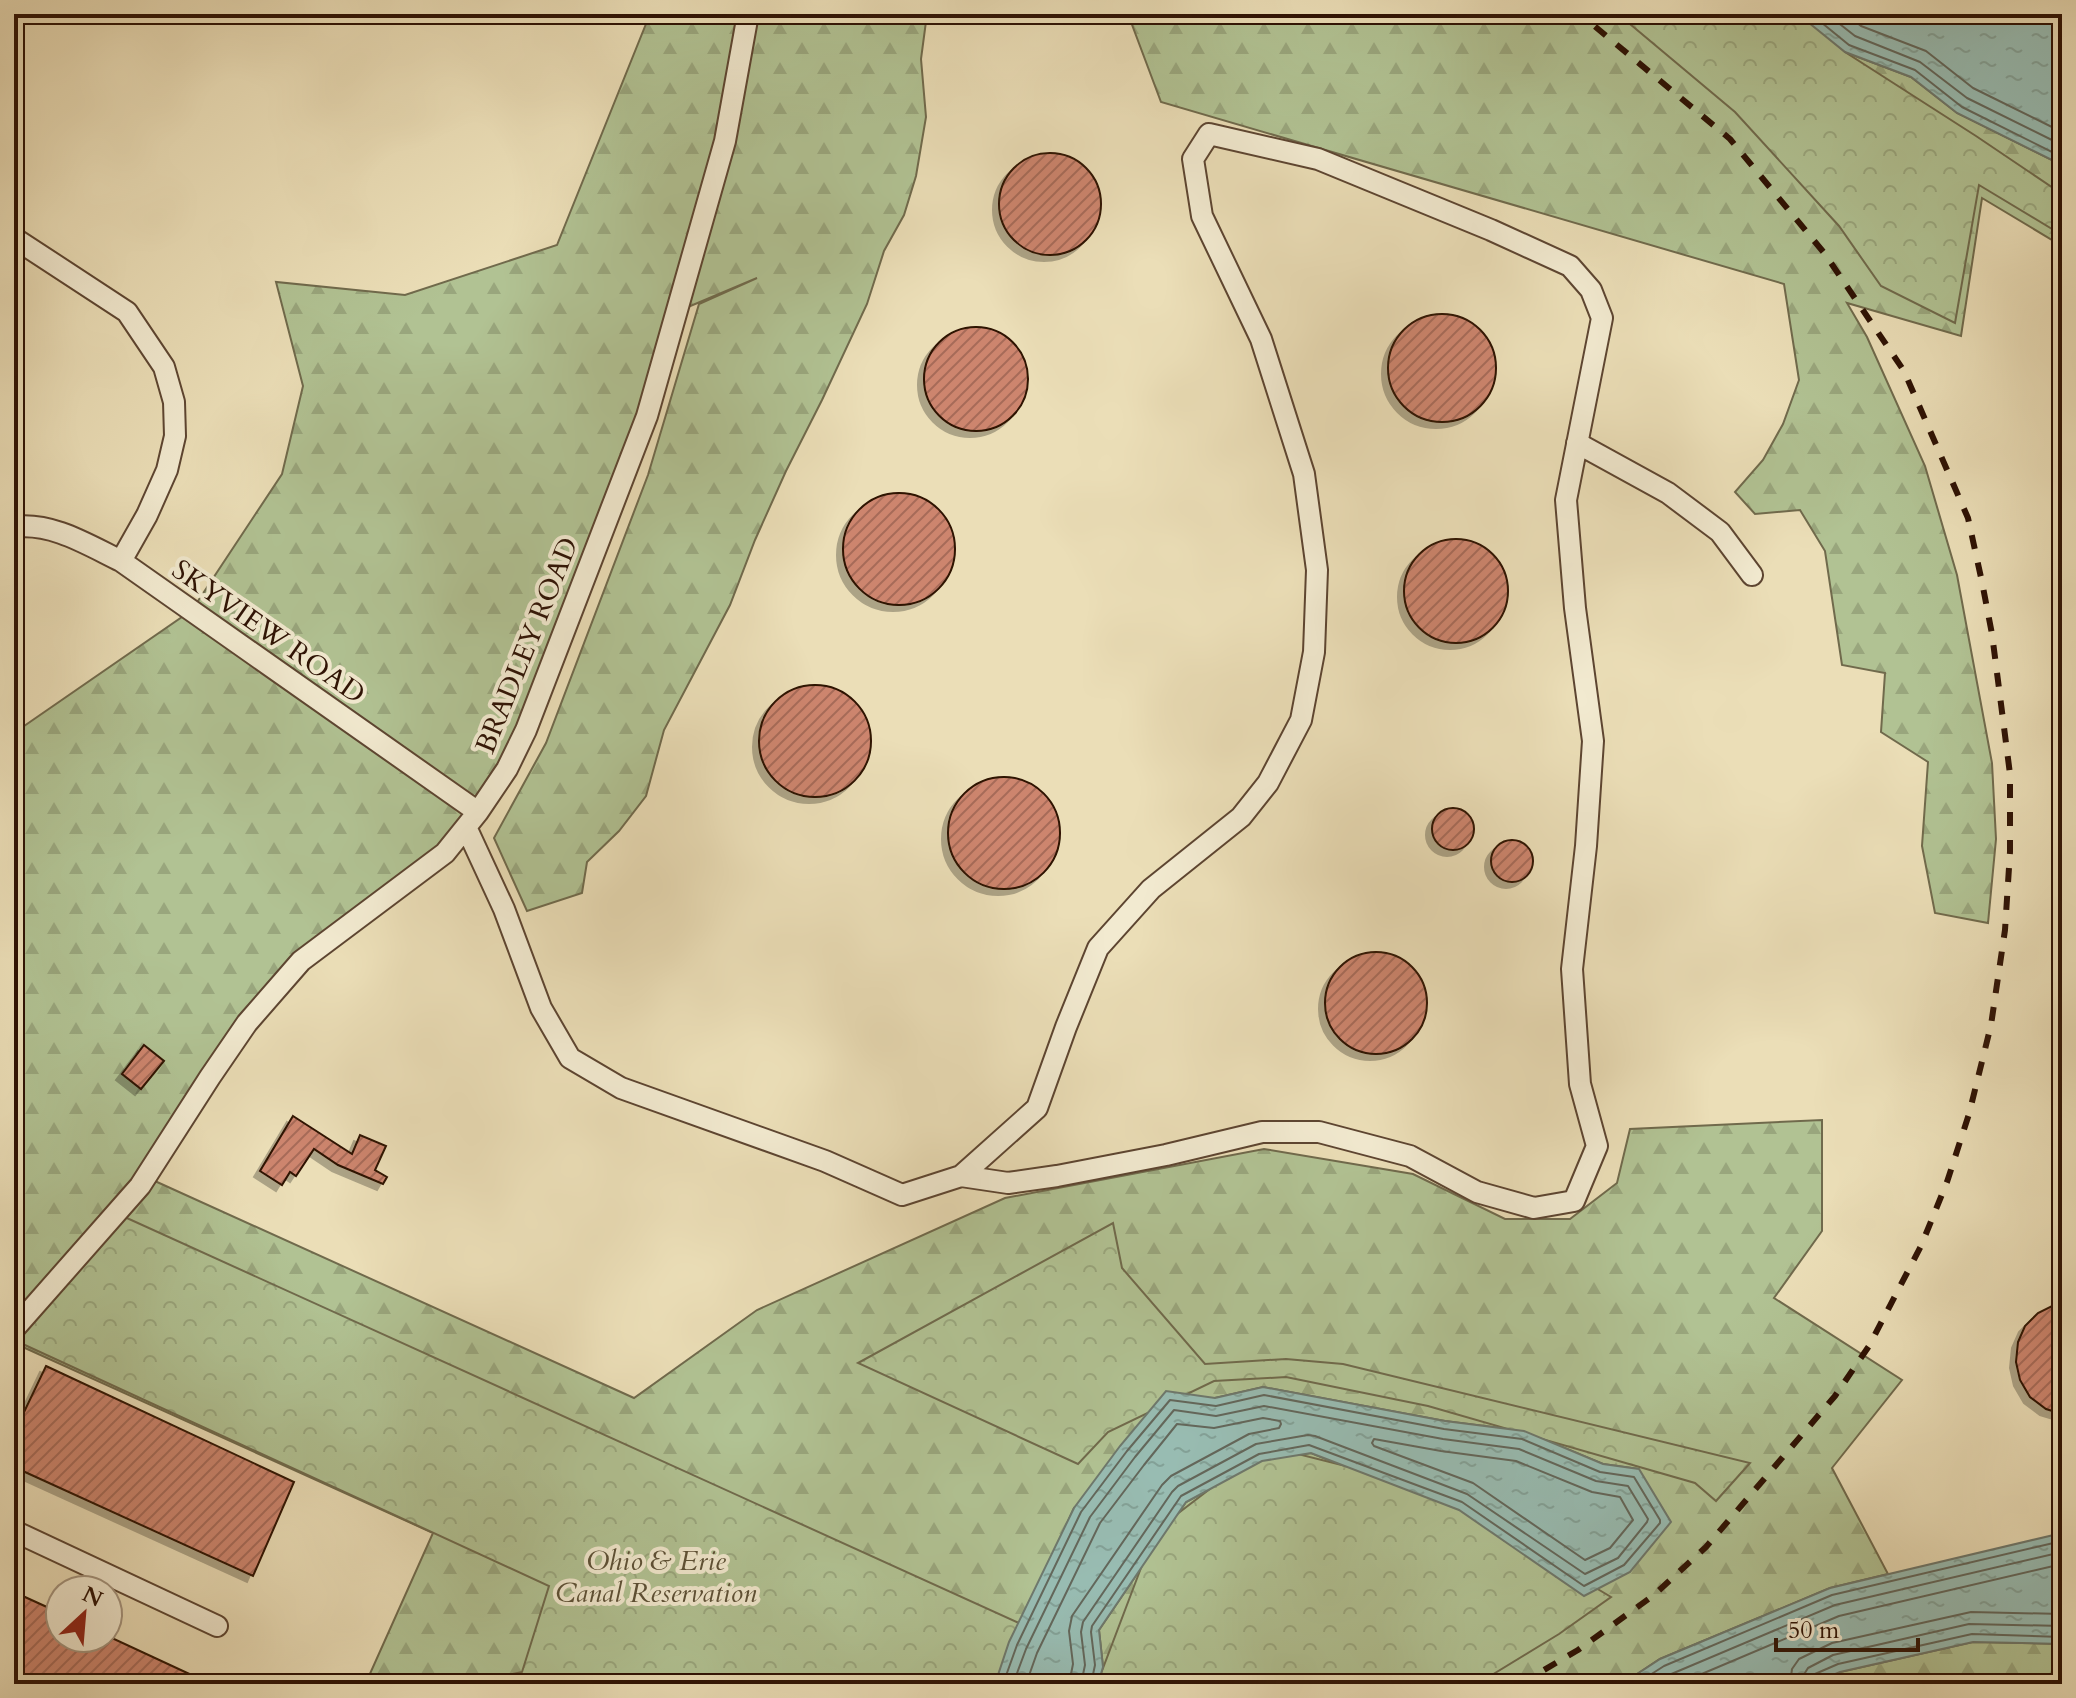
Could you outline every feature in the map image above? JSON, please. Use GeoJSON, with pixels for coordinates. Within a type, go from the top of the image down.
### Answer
{"type":"FeatureCollection","features":[{"type":"Feature","properties":{"kind":"street","name":"BRADLEY ROAD"},"geometry":{"type":"LineString","coordinates":[[14,1329],[140,1186],[247,1023],[301,961],[445,853],[507,769],[526,730],[647,416],[725,141],[748,14]]}},
{"type":"Feature","properties":{"kind":"street"},"geometry":{"type":"LineString","coordinates":[[472,819],[541,1008],[570,1058],[621,1088],[825,1161],[902,1195],[961,1176],[1037,1108],[1098,948],[1151,889],[1241,817],[1268,783],[1301,720],[1314,652],[1317,570],[1304,474],[1261,339],[1202,216],[1193,159],[1209,134],[1318,159],[1570,266],[1591,290],[1602,318],[1566,500],[1575,608],[1593,741],[1586,846],[1572,969],[1580,1084],[1597,1146],[1574,1201],[1534,1208],[1477,1192],[1410,1156],[1319,1132],[1262,1132],[1166,1155],[1008,1183],[961,1176]]}},
{"type":"Feature","properties":{"kind":"street"},"geometry":{"type":"LineString","coordinates":[[14,238],[127,312],[164,367],[174,402],[175,436],[167,470],[147,515],[121,561]]}},
{"type":"Feature","properties":{"kind":"street"},"geometry":{"type":"LineString","coordinates":[[1577,443],[1668,493],[1720,532],[1752,575]]}},
{"type":"Feature","properties":{"kind":"street","name":"SKYVIEW ROAD"},"geometry":{"type":"LineString","coordinates":[[14,527],[28,525],[58,532],[121,561],[472,819]]}},
{"type":"Feature","properties":{"kind":"street"},"geometry":{"type":"LineString","coordinates":[[14,1531],[217,1626]]}},
{"type":"Feature","properties":{"kind":"green space"},"geometry":{"type":"Polygon","coordinates":[[[650,14],[927,14],[921,59],[926,117],[916,176],[904,215],[884,251],[867,304],[786,471],[730,605],[664,730],[646,796],[619,831],[587,862],[582,893],[527,911],[494,838],[546,743],[648,475],[699,304],[757,278],[676,312],[526,730],[445,853],[301,961],[146,1177],[634,1398],[757,1310],[1005,1198],[1264,1149],[1413,1174],[1505,1219],[1570,1219],[1617,1183],[1630,1129],[1822,1120],[1822,1231],[1774,1298],[1902,1380],[1832,1468],[1888,1574],[1830,1588],[1660,1659],[1622,1684],[1098,1684],[1103,1667],[1099,1630],[1186,1502],[1262,1461],[1311,1453],[1376,1479],[1639,1469],[1603,1464],[1524,1431],[1445,1421],[1263,1387],[1215,1398],[1074,1508],[994,1684],[355,1684],[369,1676],[433,1533],[14,1343],[14,733],[192,610],[282,474],[303,386],[276,282],[405,295],[557,245],[650,14]]]}},
{"type":"Feature","properties":{"kind":"green space"},"geometry":{"type":"Polygon","coordinates":[[[1128,14],[1798,14],[1845,52],[1911,77],[1957,113],[2062,165],[2062,246],[1982,198],[1961,336],[1847,303],[1867,337],[1925,466],[1957,575],[1992,763],[1996,839],[1988,923],[1935,913],[1922,846],[1928,762],[1881,732],[1885,673],[1842,665],[1825,551],[1800,510],[1755,514],[1735,492],[1763,460],[1783,424],[1799,380],[1784,284],[1161,102],[1128,14]]]}},
{"type":"Feature","properties":{"kind":"green space"},"geometry":{"type":"Polygon","coordinates":[[[1618,14],[1804,14],[1845,52],[2062,194],[2062,235],[1979,185],[1955,323],[1881,286],[1839,226],[1735,112],[1618,14]]]}},
{"type":"Feature","properties":{"kind":"green space","name":"Ohio & Erie Canal Reservation"},"geometry":{"type":"Polygon","coordinates":[[[107,1209],[1063,1643],[1049,1684],[465,1684],[522,1672],[549,1586],[14,1340],[14,1331],[107,1209]]]}},
{"type":"Feature","properties":{"kind":"green space"},"geometry":{"type":"Polygon","coordinates":[[[1113,1223],[1122,1268],[1205,1364],[1286,1359],[1343,1364],[1750,1463],[1716,1501],[1695,1483],[1428,1406],[1286,1377],[1214,1381],[1108,1432],[1078,1464],[858,1363],[1113,1223]]]}},
{"type":"Feature","properties":{"kind":"green space"},"geometry":{"type":"Polygon","coordinates":[[[1266,1446],[1425,1486],[1611,1597],[1559,1634],[1477,1684],[1097,1684],[1155,1531],[1266,1446]]]}},
{"type":"Feature","properties":{"kind":"green space"},"geometry":{"type":"Polygon","coordinates":[[[1973,1642],[2062,1644],[2062,1684],[1813,1684],[1840,1672],[1973,1642]]]}},
{"type":"Feature","properties":{"kind":"water"},"geometry":{"type":"Polygon","coordinates":[[[1798,14],[2062,14],[2062,165],[1957,113],[1911,77],[1845,52],[1798,14]]]}},
{"type":"Feature","properties":{"kind":"water"},"geometry":{"type":"Polygon","coordinates":[[[1263,1387],[1445,1421],[1524,1431],[1603,1464],[1639,1469],[1671,1522],[1630,1572],[1584,1596],[1459,1510],[1311,1453],[1262,1461],[1186,1502],[1099,1630],[1103,1667],[1098,1684],[995,1684],[1009,1642],[1074,1508],[1166,1391],[1215,1398],[1263,1387]]]}},
{"type":"Feature","properties":{"kind":"water"},"geometry":{"type":"Polygon","coordinates":[[[2062,1533],[2062,1644],[1973,1642],[1840,1672],[1812,1684],[1622,1684],[1660,1659],[1830,1588],[2062,1533]]]}},
{"type":"Feature","properties":{"kind":"building"},"geometry":{"type":"Polygon","coordinates":[[[1050,153],[1070,157],[1086,168],[1097,184],[1101,204],[1097,224],[1086,240],[1070,251],[1050,255],[1030,251],[1014,240],[1003,224],[999,204],[1003,184],[1014,168],[1030,157],[1050,153]]]}},
{"type":"Feature","properties":{"kind":"building"},"geometry":{"type":"Polygon","coordinates":[[[1442,314],[1462,319],[1480,330],[1491,348],[1496,368],[1491,388],[1480,406],[1462,417],[1442,422],[1422,417],[1404,406],[1393,388],[1388,368],[1393,348],[1404,330],[1422,319],[1442,314]]]}},
{"type":"Feature","properties":{"kind":"building"},"geometry":{"type":"Polygon","coordinates":[[[976,327],[996,331],[1013,342],[1024,359],[1028,379],[1024,399],[1013,416],[996,427],[976,431],[956,427],[939,416],[928,399],[924,379],[928,359],[939,342],[956,331],[976,327]]]}},
{"type":"Feature","properties":{"kind":"building"},"geometry":{"type":"Polygon","coordinates":[[[899,493],[920,497],[939,509],[951,528],[955,549],[951,570],[939,589],[920,601],[899,605],[878,601],[859,589],[847,570],[843,549],[847,528],[859,509],[878,497],[899,493]]]}},
{"type":"Feature","properties":{"kind":"building"},"geometry":{"type":"Polygon","coordinates":[[[1456,539],[1476,543],[1493,554],[1504,571],[1508,591],[1504,611],[1493,628],[1476,639],[1456,643],[1436,639],[1419,628],[1408,611],[1404,591],[1408,571],[1419,554],[1436,543],[1456,539]]]}},
{"type":"Feature","properties":{"kind":"building"},"geometry":{"type":"Polygon","coordinates":[[[815,685],[836,689],[855,701],[867,720],[871,741],[867,762],[855,781],[836,793],[815,797],[794,793],[775,781],[763,762],[759,741],[763,720],[775,701],[794,689],[815,685]]]}},
{"type":"Feature","properties":{"kind":"building"},"geometry":{"type":"Polygon","coordinates":[[[1004,777],[1025,781],[1044,793],[1056,812],[1060,833],[1056,854],[1044,873],[1025,885],[1004,889],[983,885],[964,873],[952,854],[948,833],[952,812],[964,793],[983,781],[1004,777]]]}},
{"type":"Feature","properties":{"kind":"building"},"geometry":{"type":"Polygon","coordinates":[[[1453,808],[1468,814],[1474,829],[1468,844],[1453,850],[1438,844],[1432,829],[1438,814],[1453,808]]]}},
{"type":"Feature","properties":{"kind":"building"},"geometry":{"type":"Polygon","coordinates":[[[1512,840],[1527,846],[1533,861],[1527,876],[1512,882],[1497,876],[1491,861],[1497,846],[1512,840]]]}},
{"type":"Feature","properties":{"kind":"building"},"geometry":{"type":"Polygon","coordinates":[[[1376,952],[1405,960],[1419,974],[1427,1003],[1419,1032],[1405,1046],[1376,1054],[1347,1046],[1333,1032],[1325,1003],[1333,974],[1347,960],[1376,952]]]}},
{"type":"Feature","properties":{"kind":"building"},"geometry":{"type":"Polygon","coordinates":[[[144,1045],[164,1061],[141,1089],[122,1074],[144,1045]]]}},
{"type":"Feature","properties":{"kind":"building"},"geometry":{"type":"Polygon","coordinates":[[[293,1116],[352,1154],[360,1135],[386,1146],[375,1170],[387,1177],[383,1184],[338,1165],[314,1149],[296,1176],[290,1172],[282,1185],[260,1171],[293,1116]]]}},
{"type":"Feature","properties":{"kind":"building"},"geometry":{"type":"Polygon","coordinates":[[[2062,1301],[2062,1414],[2046,1409],[2030,1397],[2020,1380],[2016,1362],[2018,1342],[2025,1326],[2038,1313],[2062,1301]]]}},
{"type":"Feature","properties":{"kind":"building"},"geometry":{"type":"Polygon","coordinates":[[[46,1366],[294,1482],[253,1576],[14,1467],[14,1433],[46,1366]]]}},
{"type":"Feature","properties":{"kind":"building"},"geometry":{"type":"Polygon","coordinates":[[[14,1592],[44,1606],[44,1654],[124,1654],[124,1644],[211,1684],[14,1684],[14,1592]]]}},
{"type":"Feature","properties":{"kind":"railway"},"geometry":{"type":"LineString","coordinates":[[1520,1684],[1578,1650],[1654,1595],[1706,1547],[1835,1396],[1869,1346],[1921,1246],[1947,1182],[1969,1114],[1991,1025],[2005,930],[2010,852],[2010,774],[1992,634],[1968,518],[1904,371],[1825,254],[1730,139],[1580,14]]}}]}
